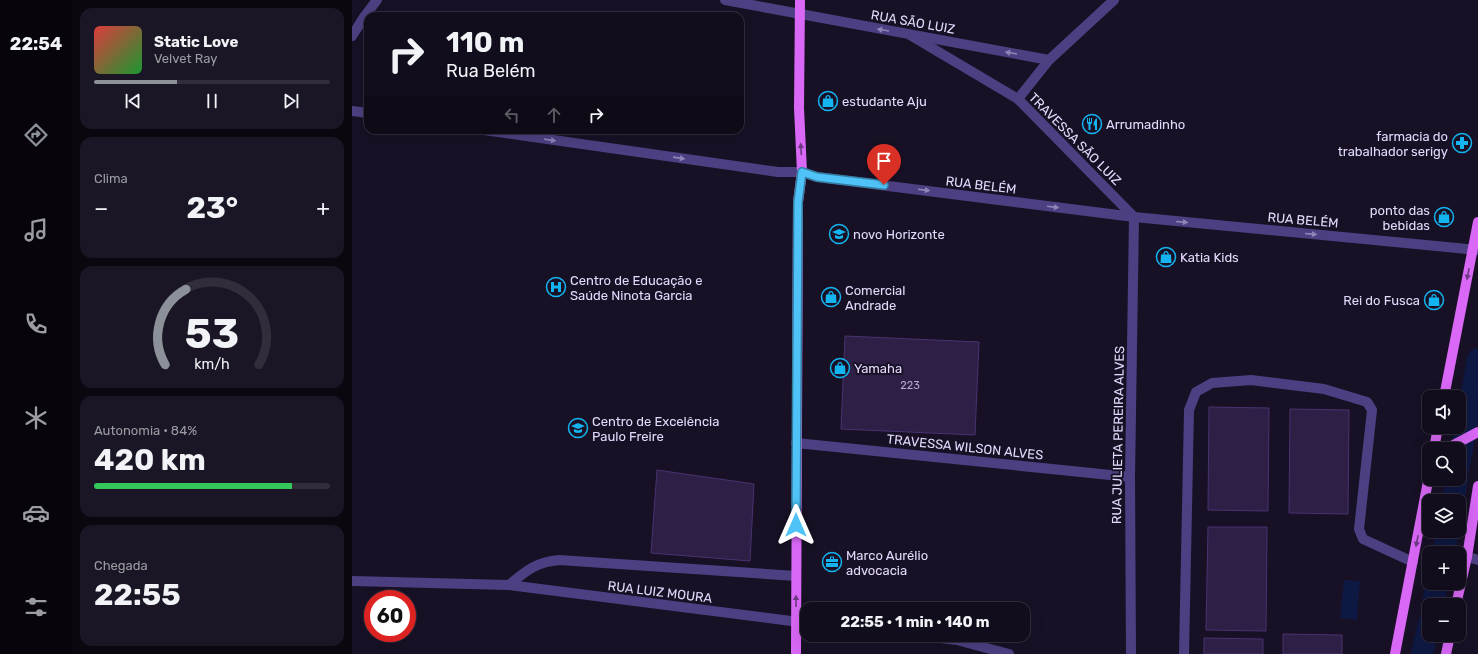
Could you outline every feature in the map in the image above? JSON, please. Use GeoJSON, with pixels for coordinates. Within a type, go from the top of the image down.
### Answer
{"type":"FeatureCollection","features":[{"type":"Feature","properties":{"kind":"main road"},"geometry":{"type":"LineString","coordinates":[[796,654],[798,202],[802,172],[799,108],[800,0]]}},
{"type":"Feature","properties":{"kind":"main road"},"geometry":{"type":"LineString","coordinates":[[1445,390],[1475,250],[1478,222]]}},
{"type":"Feature","properties":{"kind":"main road"},"geometry":{"type":"LineString","coordinates":[[1459,442],[1478,432]]}},
{"type":"Feature","properties":{"kind":"main road"},"geometry":{"type":"LineString","coordinates":[[1395,654],[1427,486]]}},
{"type":"Feature","properties":{"kind":"main road"},"geometry":{"type":"LineString","coordinates":[[1458,598],[1467,557],[1478,486]]}},
{"type":"Feature","properties":{"kind":"main road"},"geometry":{"type":"LineString","coordinates":[[1446,654],[1449,642]]}},
{"type":"Feature","properties":{"kind":"street"},"geometry":{"type":"LineString","coordinates":[[368,12],[377,0]]}},
{"type":"Feature","properties":{"kind":"street","name":"RUA SÃO LUIZ"},"geometry":{"type":"LineString","coordinates":[[725,0],[1049,60]]}},
{"type":"Feature","properties":{"kind":"street"},"geometry":{"type":"LineString","coordinates":[[1018,99],[1049,60],[1114,0]]}},
{"type":"Feature","properties":{"kind":"street"},"geometry":{"type":"LineString","coordinates":[[352,36],[364,17]]}},
{"type":"Feature","properties":{"kind":"street","name":"TRAVESSA SÃO LUIZ"},"geometry":{"type":"LineString","coordinates":[[910,35],[1018,99],[1134,217]]}},
{"type":"Feature","properties":{"kind":"street"},"geometry":{"type":"LineString","coordinates":[[352,111],[364,112]]}},
{"type":"Feature","properties":{"kind":"street","name":"RUA BELÉM"},"geometry":{"type":"LineString","coordinates":[[512,134],[778,172],[802,172],[817,177],[1134,217],[1475,250]]}},
{"type":"Feature","properties":{"kind":"street","name":"RUA JULIETA PEREIRA ALVES"},"geometry":{"type":"LineString","coordinates":[[1131,654],[1130,477],[1134,217]]}},
{"type":"Feature","properties":{"kind":"street"},"geometry":{"type":"LineString","coordinates":[[1184,654],[1189,410],[1196,392],[1212,383],[1251,380],[1324,388],[1367,402],[1372,410],[1359,529],[1363,539],[1412,562]]}},
{"type":"Feature","properties":{"kind":"street","name":"TRAVESSA WILSON ALVES"},"geometry":{"type":"LineString","coordinates":[[796,443],[1130,477]]}},
{"type":"Feature","properties":{"kind":"street"},"geometry":{"type":"LineString","coordinates":[[1467,557],[1478,560]]}},
{"type":"Feature","properties":{"kind":"street","name":"RUA LUIZ MOURA"},"geometry":{"type":"LineString","coordinates":[[509,586],[537,564],[559,560],[796,576]]}},
{"type":"Feature","properties":{"kind":"street","name":"RUA LUIZ MOURA"},"geometry":{"type":"LineString","coordinates":[[352,581],[509,586],[800,622]]}},
{"type":"Feature","properties":{"kind":"street"},"geometry":{"type":"LineString","coordinates":[[965,642],[1010,654]]}},
{"type":"Feature","properties":{"kind":"water"},"geometry":{"type":"Polygon","coordinates":[[[1344,580],[1360,581],[1357,620],[1340,618],[1344,580]]]}},
{"type":"Feature","properties":{"kind":"building"},"geometry":{"type":"Polygon","coordinates":[[[845,336],[979,342],[975,435],[841,429],[845,336]]]}},
{"type":"Feature","properties":{"kind":"building"},"geometry":{"type":"Polygon","coordinates":[[[1209,407],[1269,408],[1268,511],[1208,510],[1209,407]]]}},
{"type":"Feature","properties":{"kind":"building"},"geometry":{"type":"Polygon","coordinates":[[[1290,409],[1349,410],[1348,514],[1289,513],[1290,409]]]}},
{"type":"Feature","properties":{"kind":"building"},"geometry":{"type":"Polygon","coordinates":[[[657,470],[754,484],[750,561],[651,553],[657,470]]]}},
{"type":"Feature","properties":{"kind":"building"},"geometry":{"type":"Polygon","coordinates":[[[1208,527],[1267,527],[1266,631],[1206,630],[1208,527]]]}},
{"type":"Feature","properties":{"kind":"building"},"geometry":{"type":"Polygon","coordinates":[[[1283,634],[1342,635],[1342,654],[1283,654],[1283,634]]]}},
{"type":"Feature","properties":{"kind":"building"},"geometry":{"type":"Polygon","coordinates":[[[1204,638],[1263,639],[1263,654],[1204,654],[1204,638]]]}},
{"type":"Feature","properties":{"kind":"waterway"},"geometry":{"type":"LineString","coordinates":[[1463,442],[1478,359]]}},
{"type":"Feature","properties":{"kind":"waterway"},"geometry":{"type":"LineString","coordinates":[[1454,494],[1456,486]]}},
{"type":"Feature","properties":{"kind":"waterway"},"geometry":{"type":"LineString","coordinates":[[1445,546],[1446,538]]}},
{"type":"Feature","properties":{"kind":"waterway"},"geometry":{"type":"LineString","coordinates":[[1434,598],[1436,590]]}},
{"type":"Feature","properties":{"kind":"waterway"},"geometry":{"type":"LineString","coordinates":[[1422,654],[1425,642]]}},
{"type":"Feature","properties":{"kind":"place","name":"estudante Aju"},"geometry":{"type":"Point","coordinates":[828,101]}},
{"type":"Feature","properties":{"kind":"place","name":"Arrumadinho"},"geometry":{"type":"Point","coordinates":[1092,124]}},
{"type":"Feature","properties":{"kind":"place","name":"farmacia do trabalhador serigy"},"geometry":{"type":"Point","coordinates":[1462,143]}},
{"type":"Feature","properties":{"kind":"place","name":"ponto das bebidas"},"geometry":{"type":"Point","coordinates":[1444,217]}},
{"type":"Feature","properties":{"kind":"place","name":"novo Horizonte"},"geometry":{"type":"Point","coordinates":[839,234]}},
{"type":"Feature","properties":{"kind":"place","name":"Katia Kids"},"geometry":{"type":"Point","coordinates":[1166,257]}},
{"type":"Feature","properties":{"kind":"place","name":"Centro de Educação e Saúde Ninota Garcia"},"geometry":{"type":"Point","coordinates":[556,287]}},
{"type":"Feature","properties":{"kind":"place","name":"Comercial Andrade"},"geometry":{"type":"Point","coordinates":[831,297]}},
{"type":"Feature","properties":{"kind":"place","name":"Rei do Fusca"},"geometry":{"type":"Point","coordinates":[1434,300]}},
{"type":"Feature","properties":{"kind":"place","name":"Yamaha"},"geometry":{"type":"Point","coordinates":[840,368]}},
{"type":"Feature","properties":{"kind":"place","name":"Centro de Excelência Paulo Freire"},"geometry":{"type":"Point","coordinates":[578,428]}},
{"type":"Feature","properties":{"kind":"place","name":"Marco Aurélio advocacia"},"geometry":{"type":"Point","coordinates":[832,562]}},
{"type":"Feature","properties":{"kind":"route"},"geometry":{"type":"LineString","coordinates":[[796,525],[798,202],[802,172],[817,177],[884,185]]}}]}
